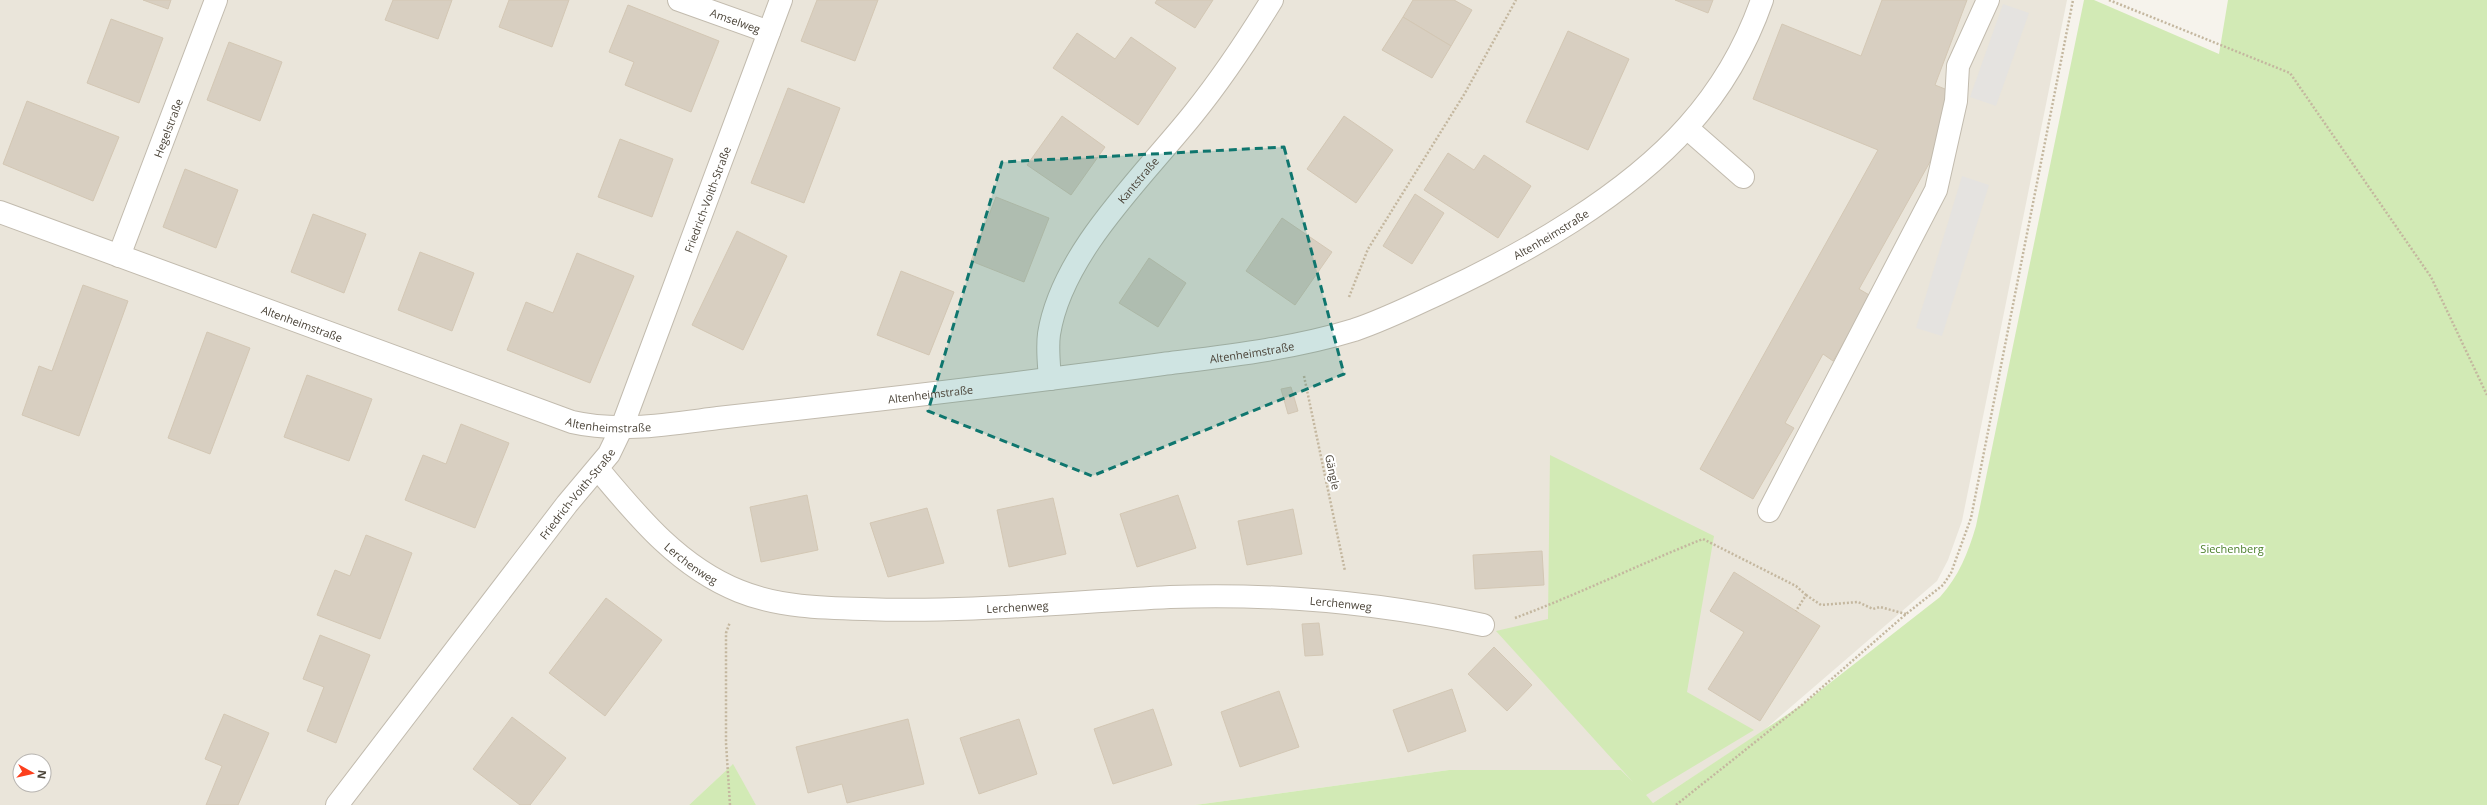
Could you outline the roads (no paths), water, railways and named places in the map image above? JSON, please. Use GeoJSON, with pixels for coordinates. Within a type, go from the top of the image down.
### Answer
{"type":"FeatureCollection","features":[{"type":"Feature","properties":{"kind":"street","name":"Hegelstraße"},"geometry":{"type":"LineString","coordinates":[[119,256],[216,0]]}},
{"type":"Feature","properties":{"kind":"street","name":"Amselweg"},"geometry":{"type":"LineString","coordinates":[[679,0],[769,32]]}},
{"type":"Feature","properties":{"kind":"street","name":"Friedrich-Voith-Straße"},"geometry":{"type":"LineString","coordinates":[[337,805],[567,504],[598,469],[609,454],[622,427],[781,0]]}},
{"type":"Feature","properties":{"kind":"street","name":"Kantstraße"},"geometry":{"type":"LineString","coordinates":[[1050,379],[1049,334],[1064,286],[1090,240],[1195,112],[1272,0]]}},
{"type":"Feature","properties":{"kind":"street","name":"Altenheimstraße"},"geometry":{"type":"LineString","coordinates":[[0,212],[572,422],[590,426],[622,427],[1050,379],[1261,352],[1354,330],[1402,311],[1485,272],[1543,238],[1628,181],[1662,153],[1704,108],[1741,50],[1762,0]]}},
{"type":"Feature","properties":{"kind":"street"},"geometry":{"type":"LineString","coordinates":[[1769,511],[1936,190],[1956,102],[1958,66],[1988,0]]}},
{"type":"Feature","properties":{"kind":"street"},"geometry":{"type":"LineString","coordinates":[[1686,128],[1743,177]]}},
{"type":"Feature","properties":{"kind":"street","name":"Lerchenweg"},"geometry":{"type":"LineString","coordinates":[[598,469],[648,526],[677,555],[710,578],[740,592],[774,601],[806,606],[900,610],[1172,597],[1250,596],[1390,607],[1483,625]]}},
{"type":"Feature","properties":{"kind":"park label","name":"Siechenberg"},"geometry":{"type":"Point","coordinates":[2232,548]}}]}
